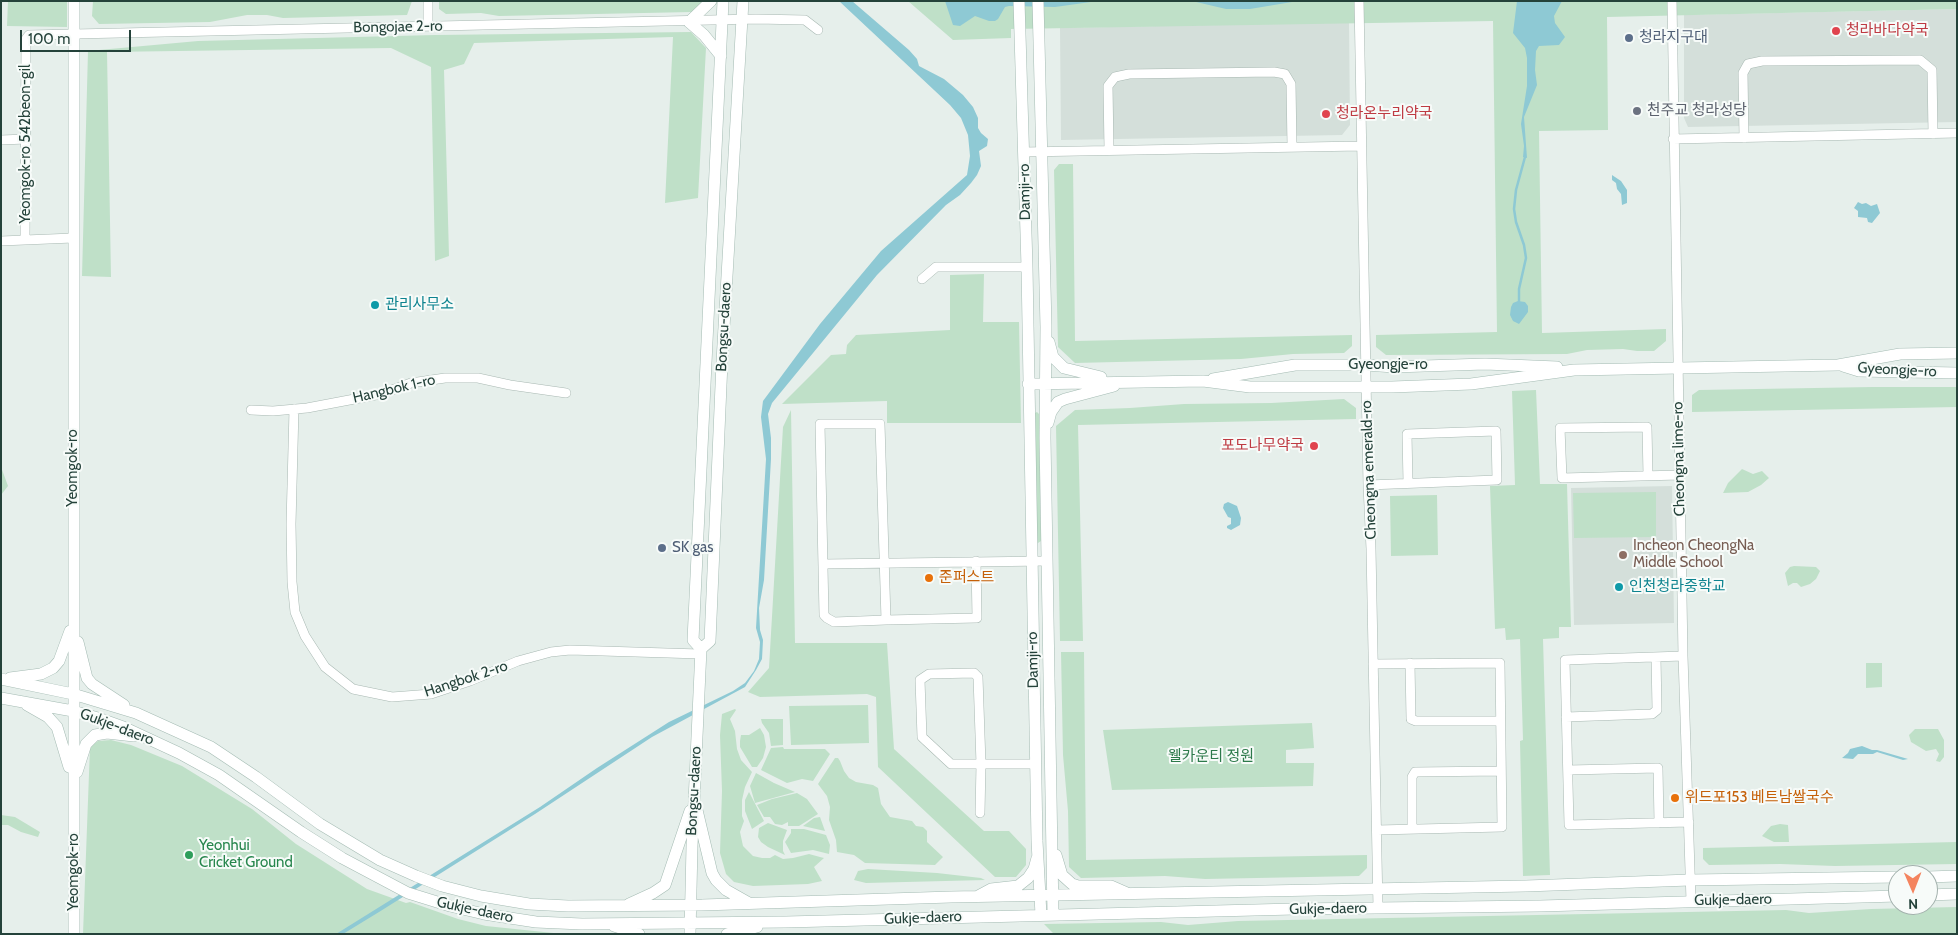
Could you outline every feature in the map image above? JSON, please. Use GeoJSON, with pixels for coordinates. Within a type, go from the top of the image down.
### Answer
{"type":"FeatureCollection","features":[{"type":"Feature","properties":{"kind":"main road","name":"Yeomgok-ro"},"geometry":{"type":"LineString","coordinates":[[74,1],[74,934]]}},
{"type":"Feature","properties":{"kind":"main road"},"geometry":{"type":"LineString","coordinates":[[711,1],[689,21],[704,35],[721,56]]}},
{"type":"Feature","properties":{"kind":"main road","name":"Bongsu-daero"},"geometry":{"type":"LineString","coordinates":[[690,928],[700,651],[693,640],[723,1]]}},
{"type":"Feature","properties":{"kind":"main road","name":"Bongsu-daero"},"geometry":{"type":"LineString","coordinates":[[700,651],[710,641],[722,362],[744,1]]}},
{"type":"Feature","properties":{"kind":"main road","name":"Damji-ro"},"geometry":{"type":"LineString","coordinates":[[1019,1],[1024,152],[1037,841],[1046,896],[1047,915]]}},
{"type":"Feature","properties":{"kind":"main road"},"geometry":{"type":"LineString","coordinates":[[1038,1],[1046,327],[1045,438],[1052,842],[1046,896]]}},
{"type":"Feature","properties":{"kind":"main road"},"geometry":{"type":"LineString","coordinates":[[720,75],[724,70],[731,67],[738,70],[740,74]]}},
{"type":"Feature","properties":{"kind":"main road"},"geometry":{"type":"LineString","coordinates":[[1046,327],[1051,353],[1055,360],[1064,368],[1130,382]]}},
{"type":"Feature","properties":{"kind":"main road","name":"Gyeongje-ro"},"geometry":{"type":"LineString","coordinates":[[1028,384],[1204,381],[1250,386],[1366,387],[1471,384],[1574,370],[1838,365],[1900,354],[1957,353]]}},
{"type":"Feature","properties":{"kind":"main road","name":"Gyeongje-ro"},"geometry":{"type":"LineString","coordinates":[[1204,381],[1295,365],[1394,367],[1485,364],[1548,366],[1574,370]]}},
{"type":"Feature","properties":{"kind":"main road","name":"Gyeongje-ro"},"geometry":{"type":"LineString","coordinates":[[1838,365],[1859,371],[1957,373]]}},
{"type":"Feature","properties":{"kind":"main road"},"geometry":{"type":"LineString","coordinates":[[1045,438],[1051,412],[1058,402],[1065,398],[1130,382]]}},
{"type":"Feature","properties":{"kind":"main road"},"geometry":{"type":"LineString","coordinates":[[2,679],[41,674],[53,668],[59,661],[73,622]]}},
{"type":"Feature","properties":{"kind":"main road"},"geometry":{"type":"LineString","coordinates":[[73,622],[87,678],[92,684],[136,713]]}},
{"type":"Feature","properties":{"kind":"main road","name":"Gukje-daero"},"geometry":{"type":"LineString","coordinates":[[2,679],[73,694],[136,713],[210,747],[320,824],[363,851],[400,869],[451,888],[495,898],[536,904],[568,906],[691,906],[975,897],[1888,877]]}},
{"type":"Feature","properties":{"kind":"main road","name":"Gukje-daero"},"geometry":{"type":"LineString","coordinates":[[1,698],[73,710],[110,722],[207,768],[314,841],[381,879],[435,902],[484,914],[521,920],[559,923],[623,923],[690,928],[761,922],[1540,906],[1888,896]]}},
{"type":"Feature","properties":{"kind":"main road"},"geometry":{"type":"LineString","coordinates":[[17,700],[48,717],[57,727],[73,783]]}},
{"type":"Feature","properties":{"kind":"main road"},"geometry":{"type":"LineString","coordinates":[[73,783],[86,744],[95,736],[107,733],[144,737]]}},
{"type":"Feature","properties":{"kind":"main road"},"geometry":{"type":"LineString","coordinates":[[694,798],[712,873],[726,890],[751,904]]}},
{"type":"Feature","properties":{"kind":"main road"},"geometry":{"type":"LineString","coordinates":[[626,906],[665,885],[694,798]]}},
{"type":"Feature","properties":{"kind":"main road"},"geometry":{"type":"LineString","coordinates":[[1037,841],[1041,855],[1046,862],[1049,860],[1052,842]]}},
{"type":"Feature","properties":{"kind":"main road"},"geometry":{"type":"LineString","coordinates":[[975,897],[991,889],[1010,888],[1024,882],[1034,869],[1037,858],[1037,841]]}},
{"type":"Feature","properties":{"kind":"main road"},"geometry":{"type":"LineString","coordinates":[[1052,842],[1062,875],[1065,879],[1078,886],[1111,886],[1128,894]]}},
{"type":"Feature","properties":{"kind":"main road"},"geometry":{"type":"LineString","coordinates":[[1938,877],[1957,876]]}},
{"type":"Feature","properties":{"kind":"main road"},"geometry":{"type":"LineString","coordinates":[[1938,895],[1957,894]]}},
{"type":"Feature","properties":{"kind":"main road"},"geometry":{"type":"LineString","coordinates":[[761,922],[754,919],[751,914],[756,907],[763,904]]}},
{"type":"Feature","properties":{"kind":"main road"},"geometry":{"type":"LineString","coordinates":[[623,923],[636,920],[642,914],[640,910],[626,906]]}},
{"type":"Feature","properties":{"kind":"main road"},"geometry":{"type":"LineString","coordinates":[[727,934],[786,922]]}},
{"type":"Feature","properties":{"kind":"main road"},"geometry":{"type":"LineString","coordinates":[[603,923],[640,934]]}},
{"type":"Feature","properties":{"kind":"street"},"geometry":{"type":"LineString","coordinates":[[428,1],[428,26]]}},
{"type":"Feature","properties":{"kind":"street","name":"Cheongna emerald-ro"},"geometry":{"type":"LineString","coordinates":[[1360,1],[1361,146],[1378,908]]}},
{"type":"Feature","properties":{"kind":"street","name":"Cheongna lime-ro"},"geometry":{"type":"LineString","coordinates":[[1672,1],[1683,656],[1691,901]]}},
{"type":"Feature","properties":{"kind":"street","name":"Bongojae 2-ro"},"geometry":{"type":"LineString","coordinates":[[74,34],[743,20],[805,20],[818,30]]}},
{"type":"Feature","properties":{"kind":"street","name":"Yeomgok-ro 542beon-gil"},"geometry":{"type":"LineString","coordinates":[[25,239],[26,39],[29,35],[74,34]]}},
{"type":"Feature","properties":{"kind":"street"},"geometry":{"type":"LineString","coordinates":[[1744,138],[1743,73],[1748,64],[1762,61],[1920,60],[1932,70],[1933,134]]}},
{"type":"Feature","properties":{"kind":"street"},"geometry":{"type":"LineString","coordinates":[[1109,150],[1108,86],[1115,77],[1130,74],[1274,72],[1285,74],[1291,84],[1292,147]]}},
{"type":"Feature","properties":{"kind":"street"},"geometry":{"type":"LineString","coordinates":[[1673,139],[1957,133]]}},
{"type":"Feature","properties":{"kind":"street"},"geometry":{"type":"LineString","coordinates":[[1,140],[26,139]]}},
{"type":"Feature","properties":{"kind":"street"},"geometry":{"type":"LineString","coordinates":[[1024,152],[1361,146]]}},
{"type":"Feature","properties":{"kind":"street"},"geometry":{"type":"LineString","coordinates":[[1,241],[73,238]]}},
{"type":"Feature","properties":{"kind":"street"},"geometry":{"type":"LineString","coordinates":[[922,279],[936,267],[1026,267]]}},
{"type":"Feature","properties":{"kind":"street","name":"Hangbok 1-ro"},"geometry":{"type":"LineString","coordinates":[[251,410],[273,411],[294,409],[381,394],[411,383],[445,378],[478,378],[510,385],[566,393]]}},
{"type":"Feature","properties":{"kind":"street","name":"Hangbok 2-ro"},"geometry":{"type":"LineString","coordinates":[[294,409],[291,524],[292,582],[295,612],[305,636],[325,667],[353,689],[392,697],[431,694],[470,681],[518,661],[551,652],[570,650],[700,651]]}},
{"type":"Feature","properties":{"kind":"street"},"geometry":{"type":"LineString","coordinates":[[886,620],[880,424],[820,424],[824,615],[827,618],[834,622],[977,618],[976,562]]}},
{"type":"Feature","properties":{"kind":"street"},"geometry":{"type":"LineString","coordinates":[[1648,476],[1647,427],[1560,428],[1562,478],[1648,476],[1680,475]]}},
{"type":"Feature","properties":{"kind":"street"},"geometry":{"type":"LineString","coordinates":[[1368,484],[1408,483],[1497,480],[1496,431],[1407,434],[1408,483]]}},
{"type":"Feature","properties":{"kind":"street"},"geometry":{"type":"LineString","coordinates":[[824,564],[1047,561]]}},
{"type":"Feature","properties":{"kind":"street"},"geometry":{"type":"LineString","coordinates":[[1683,656],[1565,660],[1569,825],[1689,822]]}},
{"type":"Feature","properties":{"kind":"street"},"geometry":{"type":"LineString","coordinates":[[1566,718],[1652,714],[1657,710],[1656,657]]}},
{"type":"Feature","properties":{"kind":"street"},"geometry":{"type":"LineString","coordinates":[[1373,664],[1500,663],[1502,827],[1377,830]]}},
{"type":"Feature","properties":{"kind":"street"},"geometry":{"type":"LineString","coordinates":[[1410,664],[1411,719],[1416,721],[1500,721]]}},
{"type":"Feature","properties":{"kind":"street"},"geometry":{"type":"LineString","coordinates":[[980,812],[980,764],[978,677],[974,672],[929,674],[920,680],[922,737],[951,764],[980,764],[1036,764]]}},
{"type":"Feature","properties":{"kind":"street"},"geometry":{"type":"LineString","coordinates":[[1568,770],[1658,768],[1658,823]]}},
{"type":"Feature","properties":{"kind":"street"},"geometry":{"type":"LineString","coordinates":[[1412,829],[1412,777],[1414,772],[1501,771]]}},
{"type":"Feature","properties":{"kind":"shaded area"},"geometry":{"type":"Polygon","coordinates":[[[1957,9],[1957,122],[1688,127],[1684,118],[1684,15],[1957,9]]]}},
{"type":"Feature","properties":{"kind":"shaded area"},"geometry":{"type":"Polygon","coordinates":[[[1349,22],[1350,125],[1342,135],[1061,140],[1060,28],[1349,22]]]}},
{"type":"Feature","properties":{"kind":"shaded area","name":"Incheon CheongNa Middle School"},"geometry":{"type":"Polygon","coordinates":[[[1672,486],[1674,623],[1574,625],[1571,488],[1672,486]]]}},
{"type":"Feature","properties":{"kind":"green space"},"geometry":{"type":"Polygon","coordinates":[[[8,1],[67,1],[67,27],[7,26],[8,1]]]}},
{"type":"Feature","properties":{"kind":"green space"},"geometry":{"type":"Polygon","coordinates":[[[93,1],[412,1],[407,15],[283,18],[267,15],[247,15],[210,22],[99,24],[92,16],[93,1]]]}},
{"type":"Feature","properties":{"kind":"green space"},"geometry":{"type":"Polygon","coordinates":[[[439,1],[704,1],[692,12],[499,16],[481,13],[446,14],[439,9],[439,1]]]}},
{"type":"Feature","properties":{"kind":"green space"},"geometry":{"type":"Polygon","coordinates":[[[908,1],[1957,1],[1957,9],[1607,17],[1608,130],[1539,131],[1542,333],[1666,329],[1666,341],[1654,351],[1623,349],[1587,350],[1567,354],[1386,355],[1376,347],[1376,335],[1497,332],[1493,21],[1011,29],[1011,38],[953,40],[908,1]]]}},
{"type":"Feature","properties":{"kind":"green space"},"geometry":{"type":"Polygon","coordinates":[[[691,32],[706,48],[698,198],[665,203],[673,37],[474,43],[464,64],[444,70],[449,256],[435,261],[431,67],[391,48],[107,52],[111,277],[82,276],[88,51],[198,41],[435,35],[691,32]]]}},
{"type":"Feature","properties":{"kind":"green space"},"geometry":{"type":"Polygon","coordinates":[[[1059,164],[1073,164],[1075,341],[1352,335],[1352,346],[1344,353],[1293,354],[1241,359],[1075,363],[1058,347],[1054,170],[1059,164]]]}},
{"type":"Feature","properties":{"kind":"green space"},"geometry":{"type":"Polygon","coordinates":[[[984,274],[983,322],[1019,322],[1021,423],[887,423],[887,401],[782,404],[831,355],[846,354],[847,345],[856,335],[950,330],[950,275],[984,274]]]}},
{"type":"Feature","properties":{"kind":"green space"},"geometry":{"type":"Polygon","coordinates":[[[1957,387],[1957,407],[1692,412],[1692,395],[1699,390],[1957,387]]]}},
{"type":"Feature","properties":{"kind":"green space"},"geometry":{"type":"Polygon","coordinates":[[[1536,390],[1540,484],[1567,484],[1571,627],[1559,627],[1559,638],[1543,639],[1550,875],[1523,876],[1520,741],[1523,740],[1520,639],[1506,640],[1505,628],[1495,629],[1490,486],[1515,485],[1512,391],[1536,390]]]}},
{"type":"Feature","properties":{"kind":"green space"},"geometry":{"type":"Polygon","coordinates":[[[1344,399],[1356,408],[1356,419],[1078,425],[1083,641],[1060,641],[1056,426],[1075,410],[1184,404],[1271,403],[1344,399]]]}},
{"type":"Feature","properties":{"kind":"green space"},"geometry":{"type":"Polygon","coordinates":[[[791,410],[795,643],[887,643],[894,749],[984,831],[1009,831],[1026,849],[1026,865],[1016,877],[995,877],[878,767],[876,697],[867,694],[760,697],[748,692],[769,668],[783,427],[791,410]]]}},
{"type":"Feature","properties":{"kind":"green space"},"geometry":{"type":"Polygon","coordinates":[[[1035,413],[1039,414],[1041,541],[1038,543],[1035,413]]]}},
{"type":"Feature","properties":{"kind":"green space"},"geometry":{"type":"Polygon","coordinates":[[[1,467],[8,486],[1,495],[1,467]]]}},
{"type":"Feature","properties":{"kind":"green space"},"geometry":{"type":"Polygon","coordinates":[[[1742,469],[1753,474],[1762,471],[1769,478],[1748,492],[1723,493],[1728,483],[1742,469]]]}},
{"type":"Feature","properties":{"kind":"green space"},"geometry":{"type":"Polygon","coordinates":[[[1656,492],[1656,537],[1574,538],[1573,493],[1656,492]]]}},
{"type":"Feature","properties":{"kind":"green space"},"geometry":{"type":"Polygon","coordinates":[[[1437,495],[1438,555],[1391,556],[1390,496],[1437,495]]]}},
{"type":"Feature","properties":{"kind":"green space"},"geometry":{"type":"Polygon","coordinates":[[[1790,567],[1816,567],[1820,571],[1816,579],[1810,584],[1801,587],[1797,583],[1793,583],[1788,586],[1785,573],[1790,567]]]}},
{"type":"Feature","properties":{"kind":"green space"},"geometry":{"type":"Polygon","coordinates":[[[1061,652],[1084,652],[1086,860],[1367,855],[1367,868],[1359,876],[1205,879],[1165,876],[1081,878],[1069,867],[1068,811],[1063,755],[1061,652]]]}},
{"type":"Feature","properties":{"kind":"green space"},"geometry":{"type":"Polygon","coordinates":[[[1866,663],[1882,663],[1882,687],[1866,688],[1866,663]]]}},
{"type":"Feature","properties":{"kind":"green space"},"geometry":{"type":"Polygon","coordinates":[[[868,705],[869,743],[791,745],[789,706],[868,705]]]}},
{"type":"Feature","properties":{"kind":"green space"},"geometry":{"type":"Polygon","coordinates":[[[735,709],[730,719],[735,731],[737,749],[741,760],[752,772],[745,787],[742,800],[742,816],[744,821],[740,832],[743,846],[753,856],[762,858],[770,858],[775,855],[783,859],[809,854],[824,858],[814,867],[822,881],[808,884],[753,886],[734,882],[726,874],[720,853],[722,791],[720,735],[722,714],[735,709]]]}},
{"type":"Feature","properties":{"kind":"green space"},"geometry":{"type":"Polygon","coordinates":[[[761,719],[783,719],[783,745],[771,746],[769,733],[761,719]]]}},
{"type":"Feature","properties":{"kind":"green space","name":"웰카운티 정원"},"geometry":{"type":"Polygon","coordinates":[[[1312,723],[1314,748],[1286,750],[1286,763],[1314,763],[1313,786],[1112,790],[1103,730],[1312,723]]]}},
{"type":"Feature","properties":{"kind":"green space"},"geometry":{"type":"Polygon","coordinates":[[[760,728],[764,735],[766,747],[763,758],[757,767],[752,767],[740,747],[741,735],[749,735],[760,728]]]}},
{"type":"Feature","properties":{"kind":"green space"},"geometry":{"type":"Polygon","coordinates":[[[1915,729],[1938,729],[1944,740],[1944,757],[1940,762],[1936,761],[1939,754],[1936,749],[1926,751],[1911,742],[1909,735],[1915,729]]]}},
{"type":"Feature","properties":{"kind":"green space"},"geometry":{"type":"Polygon","coordinates":[[[111,740],[131,745],[182,766],[252,809],[296,844],[367,889],[406,903],[410,902],[458,919],[486,926],[563,934],[83,934],[90,747],[98,741],[111,740]]]}},
{"type":"Feature","properties":{"kind":"green space"},"geometry":{"type":"Polygon","coordinates":[[[783,747],[784,749],[825,749],[830,754],[813,781],[802,779],[787,783],[761,770],[771,748],[783,747]]]}},
{"type":"Feature","properties":{"kind":"green space"},"geometry":{"type":"Polygon","coordinates":[[[835,758],[838,758],[849,778],[878,788],[881,804],[890,817],[912,821],[916,826],[923,827],[927,831],[927,842],[943,857],[935,865],[865,863],[854,855],[837,852],[836,840],[829,820],[830,807],[827,796],[818,784],[835,758]]]}},
{"type":"Feature","properties":{"kind":"green space"},"geometry":{"type":"Polygon","coordinates":[[[756,773],[795,792],[755,803],[750,786],[756,773]]]}},
{"type":"Feature","properties":{"kind":"green space"},"geometry":{"type":"Polygon","coordinates":[[[749,792],[764,821],[752,829],[745,811],[745,800],[749,792]]]}},
{"type":"Feature","properties":{"kind":"green space"},"geometry":{"type":"Polygon","coordinates":[[[797,793],[807,799],[818,814],[799,826],[788,826],[788,822],[782,825],[775,824],[770,817],[764,817],[757,805],[772,799],[797,793]]]}},
{"type":"Feature","properties":{"kind":"green space"},"geometry":{"type":"Polygon","coordinates":[[[1,815],[15,817],[40,832],[38,837],[21,832],[8,825],[1,825],[1,815]]]}},
{"type":"Feature","properties":{"kind":"green space"},"geometry":{"type":"Polygon","coordinates":[[[820,817],[825,831],[803,826],[814,818],[820,817]]]}},
{"type":"Feature","properties":{"kind":"green space"},"geometry":{"type":"Polygon","coordinates":[[[768,823],[787,830],[783,841],[785,855],[768,847],[758,837],[759,828],[768,823]]]}},
{"type":"Feature","properties":{"kind":"green space"},"geometry":{"type":"Polygon","coordinates":[[[1788,825],[1789,842],[1774,842],[1762,836],[1771,826],[1788,825]]]}},
{"type":"Feature","properties":{"kind":"green space"},"geometry":{"type":"Polygon","coordinates":[[[791,829],[804,829],[826,835],[830,845],[829,854],[813,850],[791,853],[785,842],[791,833],[791,829]]]}},
{"type":"Feature","properties":{"kind":"green space"},"geometry":{"type":"Polygon","coordinates":[[[1957,842],[1957,864],[1835,866],[1780,864],[1709,865],[1703,859],[1703,848],[1957,842]]]}},
{"type":"Feature","properties":{"kind":"green space"},"geometry":{"type":"Polygon","coordinates":[[[868,869],[937,873],[985,880],[866,883],[854,880],[858,871],[868,869]]]}},
{"type":"Feature","properties":{"kind":"green space"},"geometry":{"type":"Polygon","coordinates":[[[1938,907],[1957,907],[1957,934],[1054,934],[1044,924],[1161,922],[1188,925],[1238,921],[1786,910],[1809,913],[1888,909],[1888,915],[1938,915],[1938,907]]]}},
{"type":"Feature","properties":{"kind":"water"},"geometry":{"type":"Polygon","coordinates":[[[839,1],[852,1],[909,50],[917,59],[919,66],[944,79],[963,95],[973,107],[978,118],[978,128],[988,139],[987,146],[979,151],[981,166],[971,183],[960,195],[946,205],[877,275],[772,403],[768,414],[771,459],[764,580],[759,608],[760,630],[763,640],[762,659],[745,687],[652,737],[535,814],[379,912],[343,934],[336,934],[540,807],[669,722],[733,691],[745,683],[754,671],[759,659],[760,642],[756,628],[766,459],[761,417],[763,401],[820,324],[881,251],[967,175],[970,156],[968,135],[961,118],[950,105],[839,1]]]}},
{"type":"Feature","properties":{"kind":"water"},"geometry":{"type":"Polygon","coordinates":[[[945,1],[1098,1],[1055,7],[1009,6],[1005,7],[995,21],[975,16],[960,26],[953,25],[945,1]]]}},
{"type":"Feature","properties":{"kind":"water"},"geometry":{"type":"Polygon","coordinates":[[[1192,1],[1298,1],[1250,9],[1226,9],[1192,1]]]}},
{"type":"Feature","properties":{"kind":"water"},"geometry":{"type":"Polygon","coordinates":[[[1517,1],[1562,1],[1554,16],[1555,23],[1565,37],[1559,45],[1539,46],[1536,51],[1535,70],[1537,85],[1524,117],[1527,158],[1523,157],[1524,146],[1521,124],[1527,86],[1527,58],[1525,48],[1513,33],[1517,1]]]}},
{"type":"Feature","properties":{"kind":"water"},"geometry":{"type":"Polygon","coordinates":[[[1612,175],[1621,181],[1627,190],[1627,203],[1622,205],[1621,194],[1617,189],[1616,183],[1612,180],[1612,175]]]}},
{"type":"Feature","properties":{"kind":"water"},"geometry":{"type":"Polygon","coordinates":[[[1858,202],[1871,206],[1877,204],[1880,213],[1872,223],[1868,222],[1867,218],[1858,217],[1858,211],[1854,208],[1858,202]]]}},
{"type":"Feature","properties":{"kind":"water"},"geometry":{"type":"Polygon","coordinates":[[[1518,301],[1525,302],[1528,306],[1528,312],[1519,324],[1513,321],[1510,315],[1513,303],[1518,301]]]}},
{"type":"Feature","properties":{"kind":"water"},"geometry":{"type":"Polygon","coordinates":[[[1228,502],[1237,506],[1241,518],[1240,525],[1231,530],[1227,526],[1231,524],[1231,518],[1228,517],[1223,508],[1224,504],[1228,502]]]}},
{"type":"Feature","properties":{"kind":"water"},"geometry":{"type":"Polygon","coordinates":[[[1862,746],[1908,759],[1903,760],[1877,752],[1873,754],[1858,754],[1853,759],[1842,758],[1850,749],[1862,746]]]}},
{"type":"Feature","properties":{"kind":"waterway"},"geometry":{"type":"LineString","coordinates":[[1519,301],[1519,289],[1526,258],[1514,209],[1516,190],[1525,157]]}},
{"type":"Feature","properties":{"kind":"place","name":"청라바다약국"},"geometry":{"type":"Point","coordinates":[1836,31]}},
{"type":"Feature","properties":{"kind":"place","name":"청라지구대"},"geometry":{"type":"Point","coordinates":[1629,38]}},
{"type":"Feature","properties":{"kind":"place","name":"천주교 청라성당"},"geometry":{"type":"Point","coordinates":[1637,111]}},
{"type":"Feature","properties":{"kind":"place","name":"청라온누리약국"},"geometry":{"type":"Point","coordinates":[1326,114]}},
{"type":"Feature","properties":{"kind":"place","name":"관리사무소"},"geometry":{"type":"Point","coordinates":[375,305]}},
{"type":"Feature","properties":{"kind":"place","name":"포도나무약국"},"geometry":{"type":"Point","coordinates":[1314,446]}},
{"type":"Feature","properties":{"kind":"place","name":"SK gas"},"geometry":{"type":"Point","coordinates":[662,548]}},
{"type":"Feature","properties":{"kind":"place","name":"Incheon CheongNa Middle School"},"geometry":{"type":"Point","coordinates":[1623,555]}},
{"type":"Feature","properties":{"kind":"place","name":"준퍼스트"},"geometry":{"type":"Point","coordinates":[929,578]}},
{"type":"Feature","properties":{"kind":"place","name":"인천청라중학교"},"geometry":{"type":"Point","coordinates":[1619,587]}},
{"type":"Feature","properties":{"kind":"place","name":"위드포153 베트남쌀국수"},"geometry":{"type":"Point","coordinates":[1675,798]}},
{"type":"Feature","properties":{"kind":"place","name":"Yeonhui Cricket Ground"},"geometry":{"type":"Point","coordinates":[189,855]}}]}
